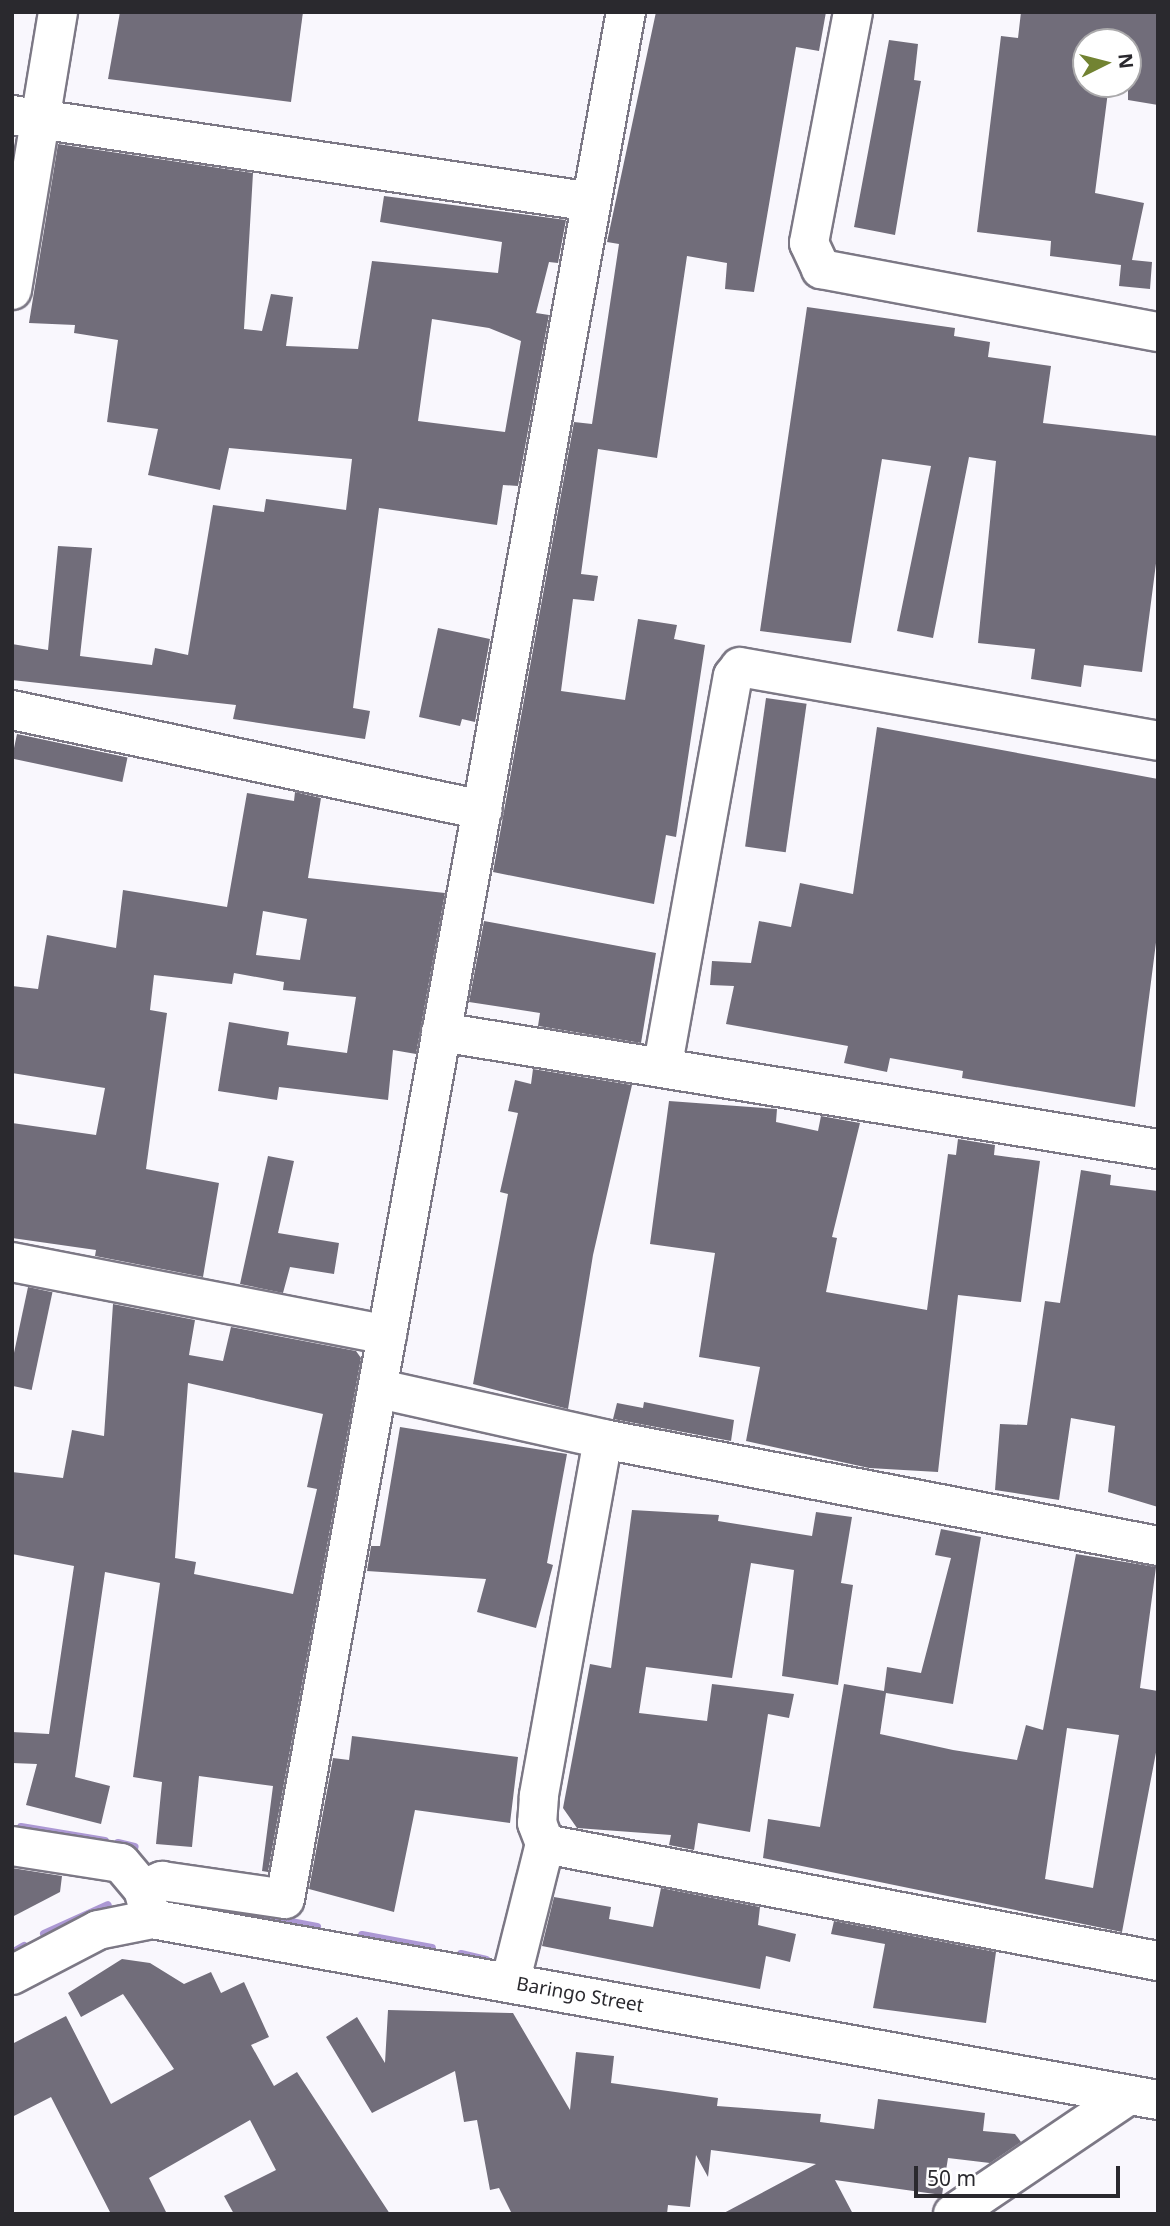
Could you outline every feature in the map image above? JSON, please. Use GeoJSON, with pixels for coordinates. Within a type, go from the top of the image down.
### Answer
{"type":"FeatureCollection","features":[{"type":"Feature","properties":{"kind":"street"},"geometry":{"type":"LineString","coordinates":[[12,289],[27,117],[58,12]]}},
{"type":"Feature","properties":{"kind":"street"},"geometry":{"type":"LineString","coordinates":[[12,1846],[121,1863],[148,1904],[162,1881],[285,1899],[380,1389],[387,1335],[625,12]]}},
{"type":"Feature","properties":{"kind":"street"},"geometry":{"type":"LineString","coordinates":[[853,12],[809,243],[821,269],[1158,332]]}},
{"type":"Feature","properties":{"kind":"street"},"geometry":{"type":"LineString","coordinates":[[27,117],[592,202]]}},
{"type":"Feature","properties":{"kind":"street"},"geometry":{"type":"LineString","coordinates":[[663,1065],[733,676],[740,667],[1158,741]]}},
{"type":"Feature","properties":{"kind":"street"},"geometry":{"type":"LineString","coordinates":[[12,710],[483,810]]}},
{"type":"Feature","properties":{"kind":"street"},"geometry":{"type":"LineString","coordinates":[[441,1032],[663,1065],[1158,1149]]}},
{"type":"Feature","properties":{"kind":"street"},"geometry":{"type":"LineString","coordinates":[[12,1262],[387,1335]]}},
{"type":"Feature","properties":{"kind":"street"},"geometry":{"type":"LineString","coordinates":[[380,1389],[603,1439],[1158,1546]]}},
{"type":"Feature","properties":{"kind":"street"},"geometry":{"type":"LineString","coordinates":[[510,1983],[545,1844],[537,1823],[539,1796],[603,1439]]}},
{"type":"Feature","properties":{"kind":"street"},"geometry":{"type":"LineString","coordinates":[[545,1844],[1158,1961]]}},
{"type":"Feature","properties":{"kind":"street","name":"Baringo Street"},"geometry":{"type":"LineString","coordinates":[[12,1975],[43,1953],[98,1930],[148,1904],[510,1983],[1142,2098]]}},
{"type":"Feature","properties":{"kind":"street"},"geometry":{"type":"LineString","coordinates":[[953,2214],[1142,2098]]}},
{"type":"Feature","properties":{"kind":"building"},"geometry":{"type":"Polygon","coordinates":[[[120,12],[303,12],[291,102],[108,79],[120,12]]]}},
{"type":"Feature","properties":{"kind":"building"},"geometry":{"type":"Polygon","coordinates":[[[656,12],[826,12],[819,51],[796,47],[754,292],[725,289],[727,263],[687,256],[657,458],[598,449],[581,574],[598,576],[594,601],[573,599],[561,691],[625,700],[638,619],[677,625],[674,639],[705,645],[676,837],[666,835],[654,904],[493,872],[574,422],[592,424],[619,244],[607,242],[656,12]]]}},
{"type":"Feature","properties":{"kind":"building"},"geometry":{"type":"Polygon","coordinates":[[[1021,12],[1158,12],[1158,105],[1128,100],[1142,98],[1142,28],[1072,28],[1072,98],[1107,98],[1095,193],[1144,203],[1132,260],[1152,262],[1150,289],[1119,286],[1121,265],[1050,256],[1051,241],[977,232],[1001,36],[1018,38],[1021,12]]]}},
{"type":"Feature","properties":{"kind":"building"},"geometry":{"type":"Polygon","coordinates":[[[889,40],[918,44],[914,80],[921,81],[895,235],[854,227],[889,40]]]}},
{"type":"Feature","properties":{"kind":"building"},"geometry":{"type":"Polygon","coordinates":[[[58,144],[253,173],[244,329],[262,331],[271,294],[293,297],[286,346],[358,349],[372,261],[498,273],[502,242],[380,222],[384,196],[566,220],[558,263],[549,262],[536,313],[549,315],[518,486],[503,485],[497,525],[379,508],[353,708],[370,711],[365,739],[233,719],[236,705],[12,680],[12,644],[48,650],[58,546],[92,548],[80,656],[152,665],[155,648],[188,655],[213,505],[264,512],[266,499],[346,510],[352,459],[229,448],[220,490],[148,475],[158,429],[107,422],[118,340],[74,333],[75,325],[29,323],[58,144]],[[432,319],[418,421],[505,432],[521,341],[489,328],[432,319]]]}},
{"type":"Feature","properties":{"kind":"building"},"geometry":{"type":"Polygon","coordinates":[[[807,307],[955,328],[954,336],[990,342],[988,357],[1051,366],[1043,423],[1158,436],[1158,548],[1142,672],[1084,665],[1081,687],[1031,679],[1035,649],[978,643],[996,461],[969,457],[933,638],[897,631],[931,466],[882,459],[851,643],[760,631],[807,307]]]}},
{"type":"Feature","properties":{"kind":"building"},"geometry":{"type":"Polygon","coordinates":[[[438,628],[490,639],[475,722],[462,719],[460,726],[419,717],[438,628]]]}},
{"type":"Feature","properties":{"kind":"building"},"geometry":{"type":"Polygon","coordinates":[[[766,698],[807,704],[786,852],[745,847],[766,698]]]}},
{"type":"Feature","properties":{"kind":"building"},"geometry":{"type":"Polygon","coordinates":[[[877,727],[1158,779],[1158,927],[1135,1107],[962,1078],[963,1071],[890,1058],[887,1072],[844,1063],[848,1046],[726,1024],[734,986],[710,985],[712,961],[751,963],[759,921],[791,927],[800,883],[853,894],[877,727]]]}},
{"type":"Feature","properties":{"kind":"building"},"geometry":{"type":"Polygon","coordinates":[[[17,734],[128,757],[122,782],[12,758],[17,734]]]}},
{"type":"Feature","properties":{"kind":"building"},"geometry":{"type":"Polygon","coordinates":[[[295,792],[321,798],[308,878],[445,893],[416,1054],[393,1050],[388,1100],[279,1087],[277,1100],[218,1091],[229,1022],[289,1032],[287,1045],[347,1053],[356,997],[283,990],[284,982],[234,973],[232,984],[154,975],[150,1010],[167,1013],[146,1169],[219,1183],[203,1277],[95,1256],[96,1250],[12,1238],[12,1123],[96,1135],[105,1088],[12,1073],[12,986],[38,989],[47,935],[116,948],[123,890],[227,907],[247,793],[294,801],[295,792]],[[263,911],[256,955],[300,960],[307,919],[263,911]]]}},
{"type":"Feature","properties":{"kind":"building"},"geometry":{"type":"Polygon","coordinates":[[[484,921],[656,953],[641,1043],[538,1026],[540,1013],[469,1002],[484,921]]]}},
{"type":"Feature","properties":{"kind":"building"},"geometry":{"type":"Polygon","coordinates":[[[533,1069],[632,1085],[593,1255],[568,1409],[473,1384],[508,1194],[500,1192],[518,1113],[508,1111],[515,1080],[531,1084],[533,1069]]]}},
{"type":"Feature","properties":{"kind":"building"},"geometry":{"type":"Polygon","coordinates":[[[669,1101],[777,1109],[776,1122],[818,1131],[821,1116],[860,1123],[832,1237],[837,1238],[826,1292],[927,1310],[948,1154],[956,1155],[958,1139],[995,1145],[994,1155],[1040,1161],[1021,1302],[958,1295],[938,1472],[869,1468],[746,1441],[760,1367],[699,1357],[715,1253],[650,1244],[669,1101]]]}},
{"type":"Feature","properties":{"kind":"building"},"geometry":{"type":"Polygon","coordinates":[[[268,1156],[294,1161],[278,1233],[339,1243],[334,1274],[290,1267],[283,1293],[240,1284],[268,1156]]]}},
{"type":"Feature","properties":{"kind":"building"},"geometry":{"type":"Polygon","coordinates":[[[1081,1170],[1111,1175],[1110,1185],[1158,1191],[1158,1507],[1108,1492],[1115,1426],[1071,1418],[1059,1500],[995,1490],[1000,1424],[1027,1425],[1045,1301],[1060,1303],[1081,1170]]]}},
{"type":"Feature","properties":{"kind":"building"},"geometry":{"type":"Polygon","coordinates":[[[28,1287],[52,1292],[32,1390],[12,1386],[12,1362],[28,1287]]]}},
{"type":"Feature","properties":{"kind":"building"},"geometry":{"type":"Polygon","coordinates":[[[113,1304],[195,1320],[189,1355],[223,1361],[231,1327],[356,1351],[361,1358],[268,1872],[262,1871],[273,1786],[199,1776],[192,1847],[156,1844],[162,1782],[133,1777],[160,1583],[105,1572],[75,1777],[110,1786],[101,1824],[26,1805],[37,1764],[12,1763],[12,1732],[49,1734],[74,1566],[12,1554],[12,1472],[63,1478],[72,1430],[104,1436],[113,1304]],[[188,1383],[175,1558],[196,1562],[194,1574],[293,1594],[317,1489],[307,1487],[323,1414],[188,1383]]]}},
{"type":"Feature","properties":{"kind":"building"},"geometry":{"type":"Polygon","coordinates":[[[644,1402],[734,1420],[731,1441],[613,1419],[617,1403],[643,1408],[644,1402]]]}},
{"type":"Feature","properties":{"kind":"building"},"geometry":{"type":"Polygon","coordinates":[[[400,1427],[567,1454],[547,1563],[553,1565],[536,1628],[477,1612],[486,1579],[367,1571],[371,1546],[380,1546],[400,1427]]]}},
{"type":"Feature","properties":{"kind":"building"},"geometry":{"type":"Polygon","coordinates":[[[632,1510],[719,1515],[718,1521],[812,1536],[816,1512],[852,1517],[841,1583],[853,1585],[838,1685],[782,1676],[794,1570],[751,1563],[732,1678],[646,1667],[639,1713],[707,1721],[712,1684],[794,1694],[789,1718],[768,1714],[750,1832],[698,1823],[694,1850],[669,1845],[671,1835],[577,1828],[563,1808],[590,1664],[611,1668],[632,1510]]]}},
{"type":"Feature","properties":{"kind":"building"},"geometry":{"type":"Polygon","coordinates":[[[941,1529],[981,1537],[953,1704],[886,1693],[880,1734],[953,1750],[1017,1760],[1026,1725],[1043,1730],[1076,1554],[1156,1567],[1140,1688],[1158,1691],[1158,1742],[1122,1932],[763,1858],[768,1819],[820,1827],[844,1684],[884,1691],[887,1667],[921,1673],[951,1558],[935,1555],[941,1529]],[[1067,1728],[1045,1879],[1093,1888],[1119,1735],[1067,1728]]]}},
{"type":"Feature","properties":{"kind":"building"},"geometry":{"type":"Polygon","coordinates":[[[352,1736],[518,1757],[510,1823],[415,1810],[394,1912],[309,1889],[333,1758],[349,1760],[352,1736]]]}},
{"type":"Feature","properties":{"kind":"building"},"geometry":{"type":"Polygon","coordinates":[[[12,1868],[62,1876],[60,1892],[12,1917],[12,1868]]]}},
{"type":"Feature","properties":{"kind":"building"},"geometry":{"type":"Polygon","coordinates":[[[661,1888],[760,1907],[758,1925],[796,1934],[790,1962],[766,1956],[760,1989],[542,1946],[554,1897],[611,1907],[609,1919],[653,1927],[661,1888]]]}},
{"type":"Feature","properties":{"kind":"building"},"geometry":{"type":"Polygon","coordinates":[[[834,1921],[996,1952],[986,2023],[873,2008],[885,1944],[831,1934],[834,1921]]]}},
{"type":"Feature","properties":{"kind":"building"},"geometry":{"type":"Polygon","coordinates":[[[122,1959],[150,1963],[184,1984],[211,1972],[221,1993],[244,1982],[269,2037],[251,2045],[274,2086],[297,2072],[390,2214],[234,2214],[224,2196],[276,2170],[250,2120],[149,2178],[167,2214],[111,2214],[51,2097],[12,2117],[12,2044],[66,2016],[111,2104],[174,2069],[123,1994],[81,2017],[68,1993],[122,1959]]]}},
{"type":"Feature","properties":{"kind":"building"},"geometry":{"type":"Polygon","coordinates":[[[388,2010],[513,2013],[570,2110],[576,2052],[614,2056],[611,2083],[718,2098],[717,2106],[821,2114],[820,2122],[874,2129],[878,2099],[985,2113],[983,2131],[1015,2134],[1021,2142],[990,2163],[948,2158],[942,2195],[835,2180],[853,2214],[722,2214],[816,2164],[711,2150],[708,2177],[696,2155],[690,2207],[668,2205],[667,2214],[512,2214],[499,2188],[490,2190],[477,2120],[464,2122],[455,2071],[372,2113],[326,2037],[357,2017],[385,2063],[388,2010]]]}},
{"type":"Feature","properties":{"kind":"waterway"},"geometry":{"type":"LineString","coordinates":[[21,1827],[105,1841]]}},
{"type":"Feature","properties":{"kind":"waterway"},"geometry":{"type":"LineString","coordinates":[[118,1843],[135,1847]]}},
{"type":"Feature","properties":{"kind":"waterway"},"geometry":{"type":"LineString","coordinates":[[44,1934],[108,1905]]}},
{"type":"Feature","properties":{"kind":"waterway"},"geometry":{"type":"LineString","coordinates":[[213,1907],[317,1927]]}},
{"type":"Feature","properties":{"kind":"waterway"},"geometry":{"type":"LineString","coordinates":[[362,1935],[432,1948]]}},
{"type":"Feature","properties":{"kind":"waterway"},"geometry":{"type":"LineString","coordinates":[[12,1953],[24,1946]]}},
{"type":"Feature","properties":{"kind":"waterway"},"geometry":{"type":"LineString","coordinates":[[461,1954],[486,1960]]}}]}
